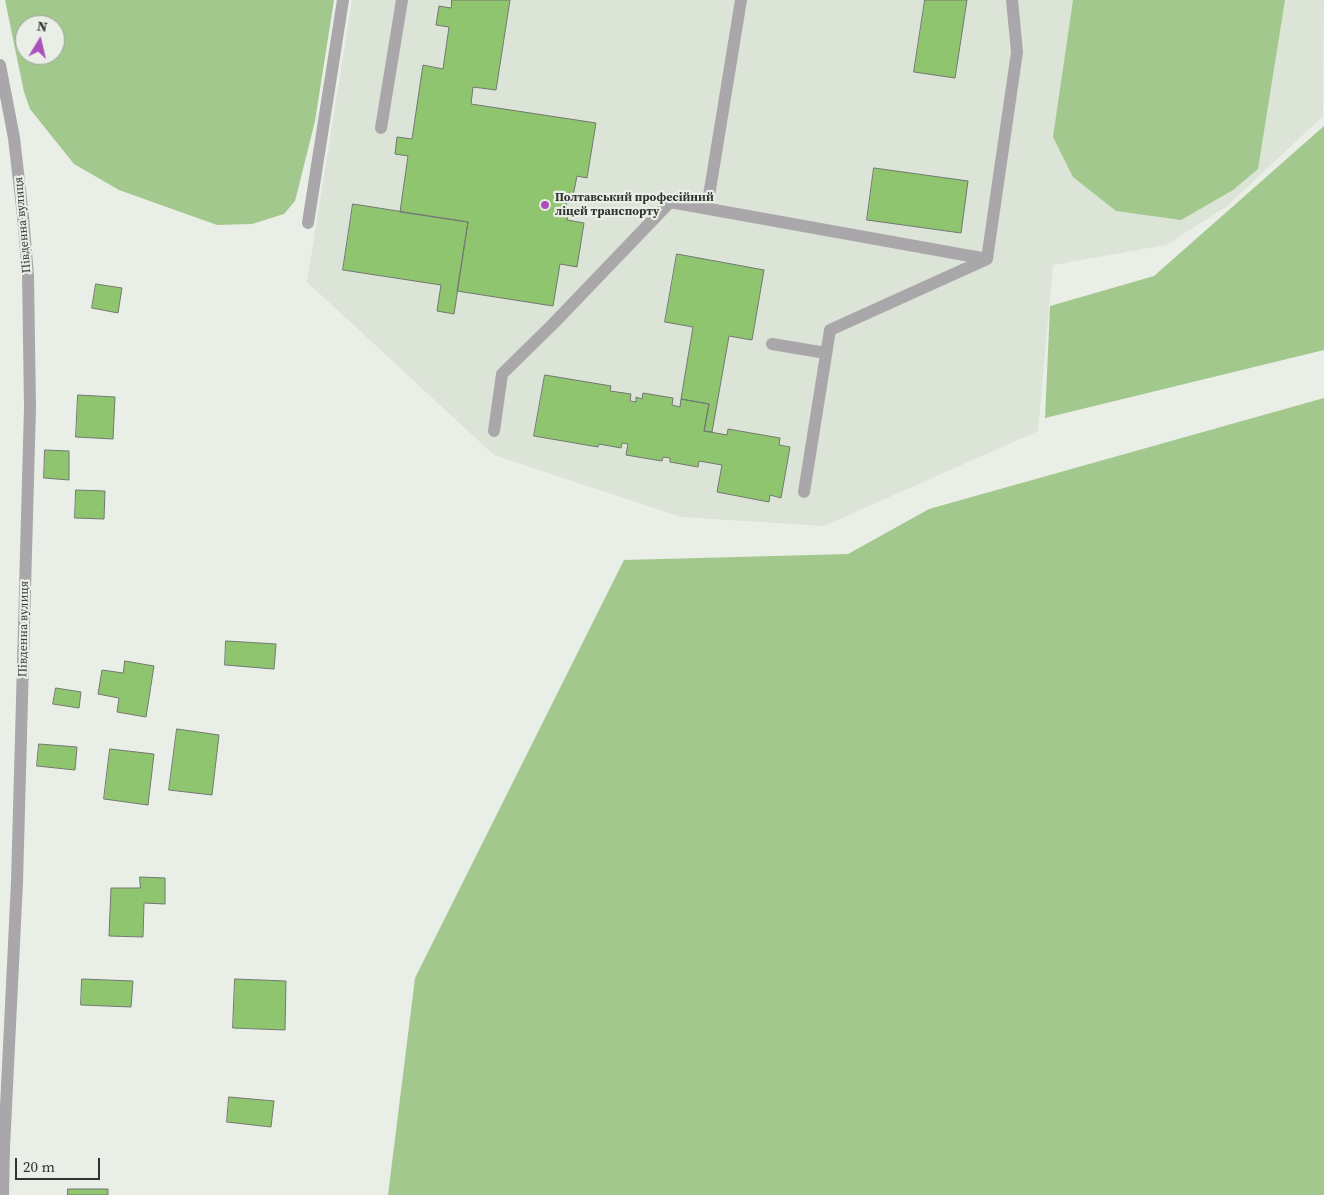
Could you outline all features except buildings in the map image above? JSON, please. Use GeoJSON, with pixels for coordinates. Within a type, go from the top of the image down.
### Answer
{"type":"FeatureCollection","features":[{"type":"Feature","properties":{"kind":"street"},"geometry":{"type":"LineString","coordinates":[[308,223],[343,0]]}},
{"type":"Feature","properties":{"kind":"street"},"geometry":{"type":"LineString","coordinates":[[380,128],[402,0]]}},
{"type":"Feature","properties":{"kind":"street"},"geometry":{"type":"LineString","coordinates":[[707,208],[741,0]]}},
{"type":"Feature","properties":{"kind":"street"},"geometry":{"type":"LineString","coordinates":[[987,259],[1017,52],[1012,0]]}},
{"type":"Feature","properties":{"kind":"street","name":"Південна вулиця"},"geometry":{"type":"LineString","coordinates":[[0,65],[14,138],[23,216],[28,275],[30,407],[18,882],[3,1195]]}},
{"type":"Feature","properties":{"kind":"street"},"geometry":{"type":"LineString","coordinates":[[494,431],[502,374],[553,324],[670,202],[987,259]]}},
{"type":"Feature","properties":{"kind":"street"},"geometry":{"type":"LineString","coordinates":[[804,492],[830,330],[987,259]]}},
{"type":"Feature","properties":{"kind":"street"},"geometry":{"type":"LineString","coordinates":[[772,344],[826,353]]}},
{"type":"Feature","properties":{"kind":"shaded area"},"geometry":{"type":"Polygon","coordinates":[[[352,0],[1324,0],[1323,116],[1226,207],[1166,245],[1053,265],[1038,431],[824,526],[681,517],[494,455],[307,282],[352,0]]]}},
{"type":"Feature","properties":{"kind":"green space"},"geometry":{"type":"Polygon","coordinates":[[[5,0],[334,0],[315,121],[295,201],[284,214],[252,224],[217,225],[119,190],[74,164],[30,109],[18,65],[65,65],[65,15],[15,15],[15,48],[5,0]]]}},
{"type":"Feature","properties":{"kind":"green space"},"geometry":{"type":"Polygon","coordinates":[[[1073,0],[1285,0],[1258,169],[1233,190],[1181,220],[1116,211],[1073,177],[1053,137],[1073,0]]]}},
{"type":"Feature","properties":{"kind":"green space"},"geometry":{"type":"Polygon","coordinates":[[[1324,126],[1324,350],[1045,418],[1050,306],[1154,276],[1324,126]]]}},
{"type":"Feature","properties":{"kind":"green space"},"geometry":{"type":"Polygon","coordinates":[[[1324,398],[1324,1195],[388,1195],[415,978],[624,560],[848,554],[929,509],[1324,398]]]}},
{"type":"Feature","properties":{"kind":"place","name":"Полтавський професійний ліцей транспорту"},"geometry":{"type":"Point","coordinates":[545,205]}}]}
